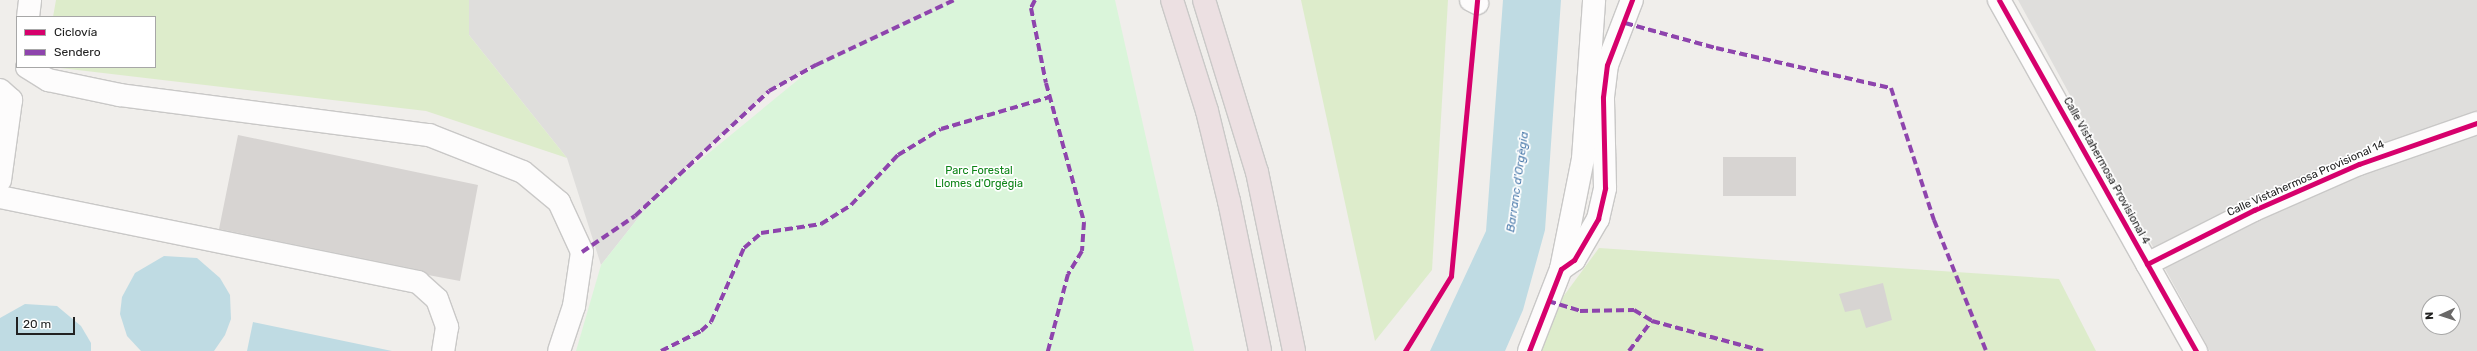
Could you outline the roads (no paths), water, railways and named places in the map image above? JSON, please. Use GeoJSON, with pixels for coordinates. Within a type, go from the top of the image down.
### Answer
{"type":"FeatureCollection","features":[{"type":"Feature","properties":{"kind":"highway"},"geometry":{"type":"LineString","coordinates":[[1172,0],[1209,118],[1229,201],[1260,351]]}},
{"type":"Feature","properties":{"kind":"highway"},"geometry":{"type":"LineString","coordinates":[[1204,0],[1257,172],[1294,351]]}},
{"type":"Feature","properties":{"kind":"street"},"geometry":{"type":"LineString","coordinates":[[28,16],[30,0]]}},
{"type":"Feature","properties":{"kind":"street"},"geometry":{"type":"LineString","coordinates":[[1529,351],[1561,269],[1583,159],[1594,0]]}},
{"type":"Feature","properties":{"kind":"street"},"geometry":{"type":"LineString","coordinates":[[1561,269],[1574,260],[1598,219],[1605,188],[1603,97],[1607,65],[1632,0]]}},
{"type":"Feature","properties":{"kind":"street","name":"Calle Vistahermosa Provisional 4"},"geometry":{"type":"LineString","coordinates":[[1999,0],[2196,351]]}},
{"type":"Feature","properties":{"kind":"street"},"geometry":{"type":"LineString","coordinates":[[29,68],[48,80],[120,96],[429,135],[523,172],[559,202],[582,252],[574,306],[559,351]]}},
{"type":"Feature","properties":{"kind":"street"},"geometry":{"type":"LineString","coordinates":[[0,90],[11,100],[0,180]]}},
{"type":"Feature","properties":{"kind":"street","name":"Calle Vistahermosa Provisional 14"},"geometry":{"type":"LineString","coordinates":[[2147,264],[2254,210],[2352,167],[2477,123]]}},
{"type":"Feature","properties":{"kind":"street"},"geometry":{"type":"LineString","coordinates":[[0,197],[418,282],[437,299],[447,327],[442,351]]}},
{"type":"Feature","properties":{"kind":"water","name":"Barranc d'Orgègia"},"geometry":{"type":"Polygon","coordinates":[[[1503,0],[1561,0],[1545,230],[1523,310],[1505,351],[1430,351],[1486,231],[1503,0]]]}},
{"type":"Feature","properties":{"kind":"water"},"geometry":{"type":"Polygon","coordinates":[[[164,256],[197,258],[220,278],[230,295],[231,319],[225,335],[214,351],[141,351],[127,336],[120,314],[122,297],[135,273],[164,256]]]}},
{"type":"Feature","properties":{"kind":"water"},"geometry":{"type":"Polygon","coordinates":[[[25,304],[57,306],[81,326],[91,343],[91,351],[0,351],[0,318],[25,304]]]}},
{"type":"Feature","properties":{"kind":"water"},"geometry":{"type":"Polygon","coordinates":[[[253,322],[392,351],[247,351],[253,322]]]}},
{"type":"Feature","properties":{"kind":"park label","name":"Parc Forestal Llomes d'Orgègia"},"geometry":{"type":"Point","coordinates":[979,178]}}]}
